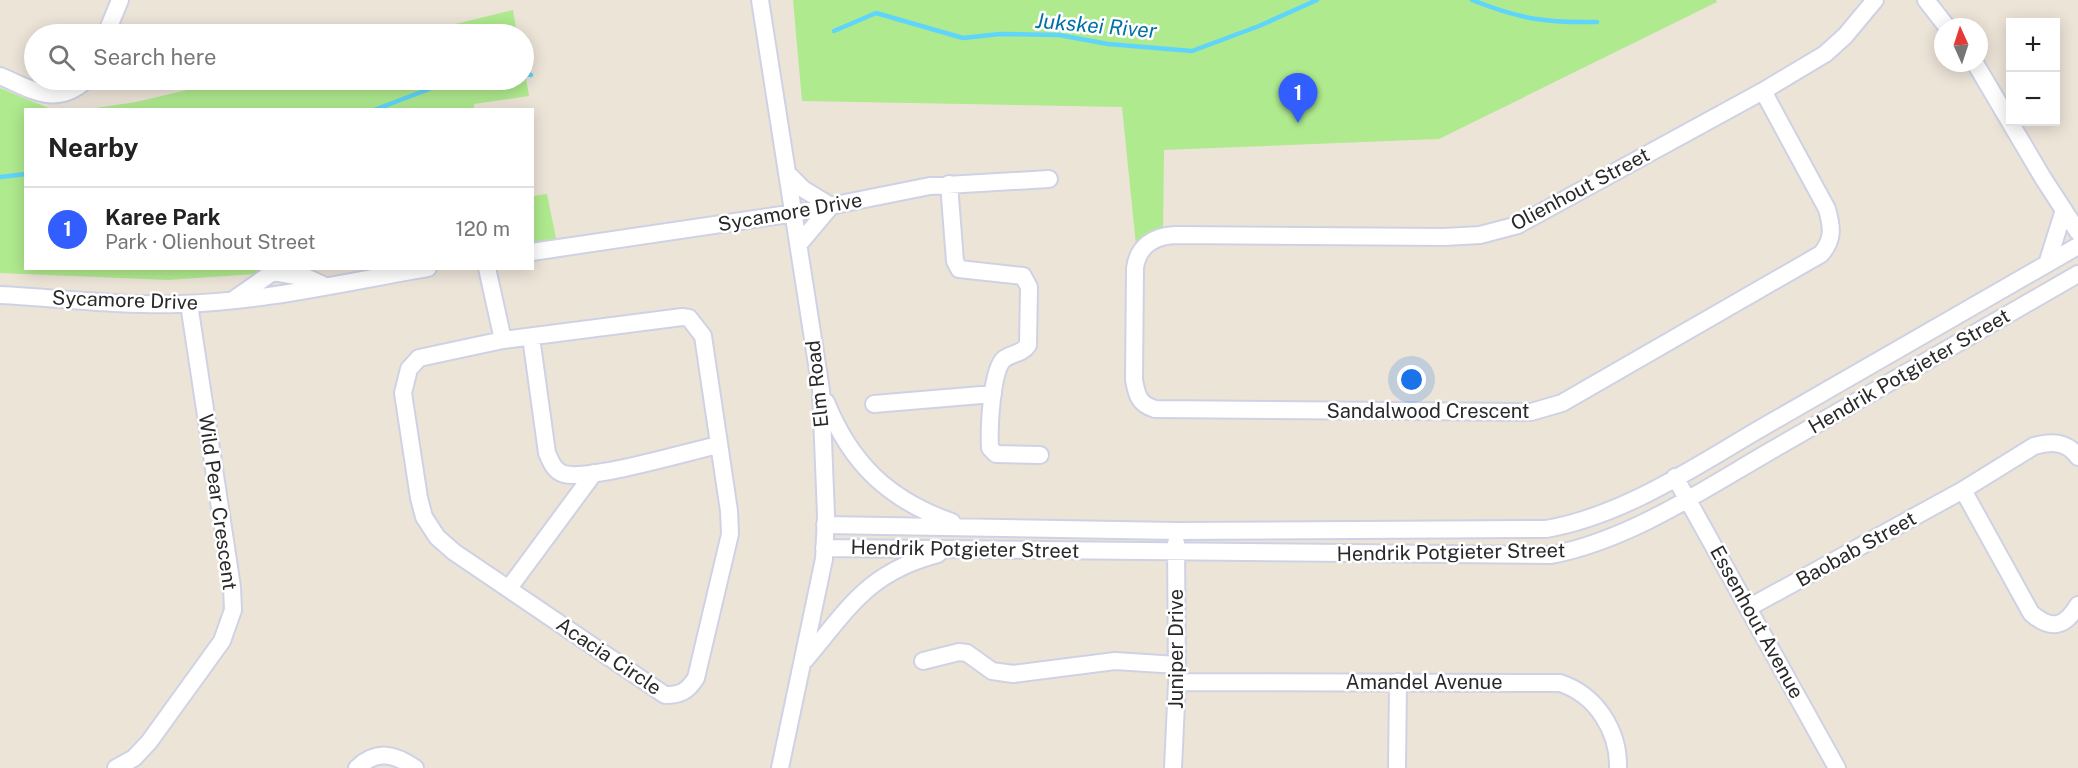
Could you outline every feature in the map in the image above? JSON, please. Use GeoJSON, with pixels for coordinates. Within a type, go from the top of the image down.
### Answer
{"type":"FeatureCollection","features":[{"type":"Feature","properties":{"kind":"street"},"geometry":{"type":"LineString","coordinates":[[110,24],[120,0]]}},
{"type":"Feature","properties":{"kind":"street","name":"Elm Road"},"geometry":{"type":"LineString","coordinates":[[760,0],[821,390],[825,525],[824,548],[804,661],[780,768]]}},
{"type":"Feature","properties":{"kind":"street","name":"Olienhout Street"},"geometry":{"type":"LineString","coordinates":[[1138,256],[1150,241],[1166,236],[1444,237],[1480,235],[1501,230],[1538,215],[1763,91],[1833,47],[1875,0]]}},
{"type":"Feature","properties":{"kind":"street"},"geometry":{"type":"LineString","coordinates":[[1926,0],[1940,18]]}},
{"type":"Feature","properties":{"kind":"street"},"geometry":{"type":"LineString","coordinates":[[1981,72],[2070,214],[2078,232]]}},
{"type":"Feature","properties":{"kind":"street"},"geometry":{"type":"LineString","coordinates":[[0,76],[24,86]]}},
{"type":"Feature","properties":{"kind":"street"},"geometry":{"type":"LineString","coordinates":[[32,90],[46,96],[58,95],[70,90]]}},
{"type":"Feature","properties":{"kind":"street","name":"Sandalwood Crescent"},"geometry":{"type":"LineString","coordinates":[[1138,256],[1135,268],[1134,380],[1137,398],[1147,406],[1155,409],[1400,413],[1544,410],[1596,384],[1821,254],[1829,245],[1832,231],[1827,209],[1763,91]]}},
{"type":"Feature","properties":{"kind":"street"},"geometry":{"type":"LineString","coordinates":[[788,174],[803,189],[831,206],[799,244]]}},
{"type":"Feature","properties":{"kind":"street","name":"Sycamore Drive"},"geometry":{"type":"LineString","coordinates":[[534,252],[795,213],[949,184],[1049,178]]}},
{"type":"Feature","properties":{"kind":"street"},"geometry":{"type":"LineString","coordinates":[[949,184],[955,261],[959,269],[1013,274],[1023,276],[1028,281],[1028,345],[1024,350],[1004,359],[1001,364],[993,393],[989,444],[993,453],[1040,455]]}},
{"type":"Feature","properties":{"kind":"street"},"geometry":{"type":"LineString","coordinates":[[2047,264],[2070,214]]}},
{"type":"Feature","properties":{"kind":"street","name":"Hendrik Potgieter Street"},"geometry":{"type":"LineString","coordinates":[[825,525],[1176,531],[1546,529],[1600,516],[1675,477],[2078,246]]}},
{"type":"Feature","properties":{"kind":"street","name":"Sycamore Drive"},"geometry":{"type":"LineString","coordinates":[[0,295],[189,304],[282,296],[323,285],[416,270]]}},
{"type":"Feature","properties":{"kind":"street"},"geometry":{"type":"LineString","coordinates":[[487,270],[503,340]]}},
{"type":"Feature","properties":{"kind":"street"},"geometry":{"type":"LineString","coordinates":[[233,300],[273,272],[308,278],[323,285]]}},
{"type":"Feature","properties":{"kind":"street","name":"Hendrik Potgieter Street"},"geometry":{"type":"LineString","coordinates":[[824,548],[1551,555],[1607,540],[1688,498],[2078,274]]}},
{"type":"Feature","properties":{"kind":"street","name":"Wild Pear Crescent"},"geometry":{"type":"LineString","coordinates":[[116,768],[134,758],[149,742],[222,641],[233,610],[232,587],[189,304]]}},
{"type":"Feature","properties":{"kind":"street","name":"Acacia Circle"},"geometry":{"type":"LineString","coordinates":[[661,318],[689,318],[703,336],[729,511],[730,534],[696,678],[690,687],[679,695],[665,695],[454,552],[437,537],[424,517],[403,393],[409,369],[419,358],[503,340],[661,318]]}},
{"type":"Feature","properties":{"kind":"street"},"geometry":{"type":"LineString","coordinates":[[531,337],[547,453],[554,468],[562,473],[594,473],[718,445]]}},
{"type":"Feature","properties":{"kind":"street"},"geometry":{"type":"LineString","coordinates":[[821,390],[846,442],[874,478],[894,495],[964,526]]}},
{"type":"Feature","properties":{"kind":"street"},"geometry":{"type":"LineString","coordinates":[[874,404],[993,393]]}},
{"type":"Feature","properties":{"kind":"street","name":"Baobab Street"},"geometry":{"type":"LineString","coordinates":[[1748,608],[1963,490],[2034,446],[2047,442],[2061,443],[2075,449]]}},
{"type":"Feature","properties":{"kind":"street"},"geometry":{"type":"LineString","coordinates":[[509,588],[594,473]]}},
{"type":"Feature","properties":{"kind":"street","name":"Essenhout Avenue"},"geometry":{"type":"LineString","coordinates":[[1675,477],[1837,768]]}},
{"type":"Feature","properties":{"kind":"street"},"geometry":{"type":"LineString","coordinates":[[1963,490],[2031,613],[2044,624],[2055,625],[2069,619],[2078,604]]}},
{"type":"Feature","properties":{"kind":"street","name":"Juniper Drive"},"geometry":{"type":"LineString","coordinates":[[1173,768],[1177,682],[1176,531]]}},
{"type":"Feature","properties":{"kind":"street"},"geometry":{"type":"LineString","coordinates":[[804,661],[850,604],[876,580],[916,560],[975,548]]}},
{"type":"Feature","properties":{"kind":"street"},"geometry":{"type":"LineString","coordinates":[[922,661],[959,652],[967,653],[993,671],[1012,674],[1115,661],[1177,665]]}},
{"type":"Feature","properties":{"kind":"street","name":"Amandel Avenue"},"geometry":{"type":"LineString","coordinates":[[1177,682],[1551,682],[1567,685],[1586,698],[1605,718],[1614,732],[1618,768]]}},
{"type":"Feature","properties":{"kind":"street"},"geometry":{"type":"LineString","coordinates":[[1398,682],[1398,768]]}},
{"type":"Feature","properties":{"kind":"street"},"geometry":{"type":"LineString","coordinates":[[357,768],[376,756],[397,756],[415,768]]}},
{"type":"Feature","properties":{"kind":"green space"},"geometry":{"type":"Polygon","coordinates":[[[793,0],[1716,0],[1717,2],[1439,139],[1164,150],[1163,233],[1137,255],[1122,107],[802,101],[793,0]]]}},
{"type":"Feature","properties":{"kind":"green space"},"geometry":{"type":"Polygon","coordinates":[[[513,10],[515,24],[455,24],[513,10]]]}},
{"type":"Feature","properties":{"kind":"green space"},"geometry":{"type":"Polygon","coordinates":[[[0,88],[49,108],[24,108],[24,270],[313,270],[168,280],[0,273],[0,88]]]}},
{"type":"Feature","properties":{"kind":"green space"},"geometry":{"type":"Polygon","coordinates":[[[187,90],[528,90],[529,96],[474,104],[474,108],[96,108],[136,102],[187,90]]]}},
{"type":"Feature","properties":{"kind":"green space"},"geometry":{"type":"Polygon","coordinates":[[[547,194],[558,248],[534,250],[534,196],[547,194]]]}},
{"type":"Feature","properties":{"kind":"waterway","name":"Jukskei River"},"geometry":{"type":"LineString","coordinates":[[834,31],[876,13],[963,38],[1000,34],[1059,35],[1108,44],[1192,51],[1259,26],[1317,0]]}},
{"type":"Feature","properties":{"kind":"waterway","name":"Jukskei River"},"geometry":{"type":"LineString","coordinates":[[1472,0],[1519,16],[1562,22],[1597,22]]}},
{"type":"Feature","properties":{"kind":"waterway","name":"Jukskei River"},"geometry":{"type":"LineString","coordinates":[[379,108],[427,90]]}},
{"type":"Feature","properties":{"kind":"waterway","name":"Jukskei River"},"geometry":{"type":"LineString","coordinates":[[0,177],[24,174]]}},
{"type":"Feature","properties":{"kind":"place","name":"Karee Park"},"geometry":{"type":"Point","coordinates":[1298,123]}}]}
